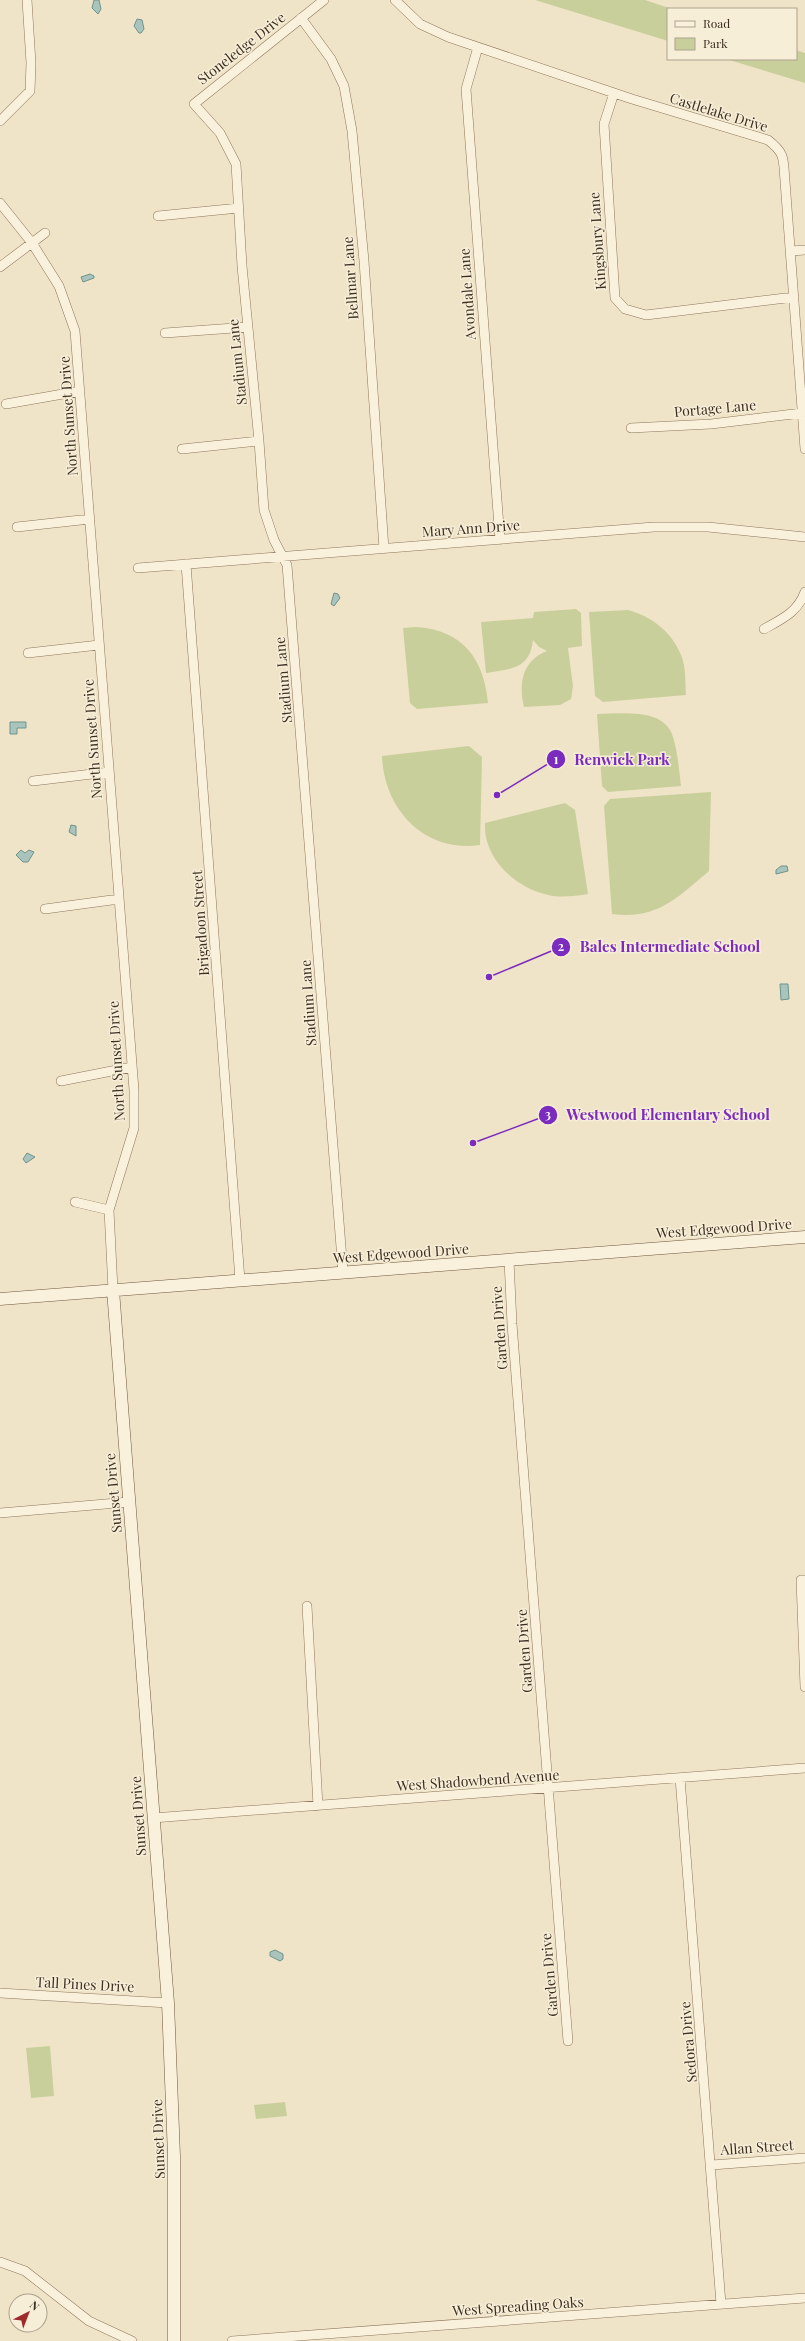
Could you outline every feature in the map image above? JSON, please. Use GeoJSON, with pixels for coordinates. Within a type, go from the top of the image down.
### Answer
{"type":"FeatureCollection","features":[{"type":"Feature","properties":{"kind":"street"},"geometry":{"type":"LineString","coordinates":[[0,121],[30,91],[31,63],[26,0]]}},
{"type":"Feature","properties":{"kind":"street","name":"Stoneledge Drive"},"geometry":{"type":"LineString","coordinates":[[194,104],[324,0]]}},
{"type":"Feature","properties":{"kind":"street","name":"Castlelake Drive"},"geometry":{"type":"LineString","coordinates":[[395,0],[420,24],[478,47],[614,94],[768,140],[777,147],[783,154],[805,449]]}},
{"type":"Feature","properties":{"kind":"street","name":"Bellmar Lane"},"geometry":{"type":"LineString","coordinates":[[301,18],[331,59],[344,86],[352,131],[364,261],[384,549]]}},
{"type":"Feature","properties":{"kind":"street","name":"Avondale Lane"},"geometry":{"type":"LineString","coordinates":[[478,47],[466,89],[500,540]]}},
{"type":"Feature","properties":{"kind":"street","name":"Kingsbury Lane"},"geometry":{"type":"LineString","coordinates":[[614,94],[604,124],[615,298],[625,309],[646,315],[794,297]]}},
{"type":"Feature","properties":{"kind":"street","name":"Stadium Lane"},"geometry":{"type":"LineString","coordinates":[[194,104],[220,133],[236,164],[248,328],[264,510],[274,540],[287,566],[343,1272]]}},
{"type":"Feature","properties":{"kind":"street","name":"North Sunset Drive"},"geometry":{"type":"LineString","coordinates":[[0,203],[32,243],[59,286],[75,331],[132,1067],[134,1128],[109,1210],[113,1290]]}},
{"type":"Feature","properties":{"kind":"street"},"geometry":{"type":"LineString","coordinates":[[158,216],[239,208]]}},
{"type":"Feature","properties":{"kind":"street"},"geometry":{"type":"LineString","coordinates":[[0,267],[45,233]]}},
{"type":"Feature","properties":{"kind":"street"},"geometry":{"type":"LineString","coordinates":[[791,251],[805,250]]}},
{"type":"Feature","properties":{"kind":"street"},"geometry":{"type":"LineString","coordinates":[[165,333],[248,328]]}},
{"type":"Feature","properties":{"kind":"street"},"geometry":{"type":"LineString","coordinates":[[6,404],[80,391]]}},
{"type":"Feature","properties":{"kind":"street","name":"Portage Lane"},"geometry":{"type":"LineString","coordinates":[[631,428],[711,424],[802,413]]}},
{"type":"Feature","properties":{"kind":"street"},"geometry":{"type":"LineString","coordinates":[[182,449],[259,441]]}},
{"type":"Feature","properties":{"kind":"street"},"geometry":{"type":"LineString","coordinates":[[17,527],[90,519]]}},
{"type":"Feature","properties":{"kind":"street","name":"Mary Ann Drive"},"geometry":{"type":"LineString","coordinates":[[138,568],[654,527],[708,527],[805,537]]}},
{"type":"Feature","properties":{"kind":"street","name":"Brigadoon Street"},"geometry":{"type":"LineString","coordinates":[[186,564],[240,1280]]}},
{"type":"Feature","properties":{"kind":"street"},"geometry":{"type":"LineString","coordinates":[[764,629],[790,615],[802,602],[805,592]]}},
{"type":"Feature","properties":{"kind":"street"},"geometry":{"type":"LineString","coordinates":[[28,653],[99,645]]}},
{"type":"Feature","properties":{"kind":"street"},"geometry":{"type":"LineString","coordinates":[[33,781],[109,772]]}},
{"type":"Feature","properties":{"kind":"street"},"geometry":{"type":"LineString","coordinates":[[45,909],[119,899]]}},
{"type":"Feature","properties":{"kind":"street"},"geometry":{"type":"LineString","coordinates":[[61,1081],[132,1067]]}},
{"type":"Feature","properties":{"kind":"street"},"geometry":{"type":"LineString","coordinates":[[74,1202],[109,1210]]}},
{"type":"Feature","properties":{"kind":"street","name":"West Edgewood Drive"},"geometry":{"type":"LineString","coordinates":[[0,1299],[805,1237]]}},
{"type":"Feature","properties":{"kind":"street","name":"Garden Drive"},"geometry":{"type":"LineString","coordinates":[[509,1260],[512,1324],[568,2041]]}},
{"type":"Feature","properties":{"kind":"street","name":"Sunset Drive"},"geometry":{"type":"LineString","coordinates":[[113,1290],[168,2003],[174,2156],[174,2341]]}},
{"type":"Feature","properties":{"kind":"street"},"geometry":{"type":"LineString","coordinates":[[0,1514],[129,1502]]}},
{"type":"Feature","properties":{"kind":"street"},"geometry":{"type":"LineString","coordinates":[[805,1580],[801,1580],[805,1687]]}},
{"type":"Feature","properties":{"kind":"street"},"geometry":{"type":"LineString","coordinates":[[307,1606],[318,1806]]}},
{"type":"Feature","properties":{"kind":"street","name":"West Shadowbend Avenue"},"geometry":{"type":"LineString","coordinates":[[153,1818],[805,1768]]}},
{"type":"Feature","properties":{"kind":"street","name":"Sedora Drive"},"geometry":{"type":"LineString","coordinates":[[680,1778],[712,2165],[721,2304]]}},
{"type":"Feature","properties":{"kind":"street","name":"Tall Pines Drive"},"geometry":{"type":"LineString","coordinates":[[0,1993],[168,2003]]}},
{"type":"Feature","properties":{"kind":"street","name":"Allan Street"},"geometry":{"type":"LineString","coordinates":[[712,2165],[805,2158]]}},
{"type":"Feature","properties":{"kind":"street"},"geometry":{"type":"LineString","coordinates":[[0,2262],[25,2271],[89,2321],[132,2341]]}},
{"type":"Feature","properties":{"kind":"street","name":"West Spreading Oaks"},"geometry":{"type":"LineString","coordinates":[[232,2341],[805,2298]]}},
{"type":"Feature","properties":{"kind":"green space"},"geometry":{"type":"Polygon","coordinates":[[[535,0],[645,0],[669,8],[667,8],[667,41],[535,0]]]}},
{"type":"Feature","properties":{"kind":"green space"},"geometry":{"type":"Polygon","coordinates":[[[797,50],[805,53],[805,83],[729,60],[797,60],[797,50]]]}},
{"type":"Feature","properties":{"kind":"green space"},"geometry":{"type":"Polygon","coordinates":[[[576,609],[581,613],[582,646],[568,648],[573,686],[571,699],[560,705],[524,707],[522,698],[522,681],[524,673],[532,660],[547,651],[539,647],[533,640],[528,657],[518,666],[486,673],[481,622],[533,618],[534,612],[576,609]]]}},
{"type":"Feature","properties":{"kind":"green space"},"geometry":{"type":"Polygon","coordinates":[[[628,610],[645,616],[653,621],[672,639],[683,659],[686,695],[603,702],[595,696],[589,612],[628,610]]]}},
{"type":"Feature","properties":{"kind":"green space"},"geometry":{"type":"Polygon","coordinates":[[[416,627],[432,629],[447,634],[468,650],[476,660],[482,673],[488,703],[417,709],[410,703],[403,628],[416,627]]]}},
{"type":"Feature","properties":{"kind":"green space"},"geometry":{"type":"Polygon","coordinates":[[[597,714],[641,714],[661,721],[668,727],[675,743],[681,786],[608,792],[602,786],[597,714]]]}},
{"type":"Feature","properties":{"kind":"green space"},"geometry":{"type":"Polygon","coordinates":[[[469,746],[482,757],[480,845],[460,846],[441,842],[425,834],[411,823],[399,810],[390,793],[384,775],[382,756],[469,746]]]}},
{"type":"Feature","properties":{"kind":"green space"},"geometry":{"type":"Polygon","coordinates":[[[711,792],[709,871],[676,898],[654,910],[642,914],[612,914],[604,806],[610,799],[711,792]]]}},
{"type":"Feature","properties":{"kind":"green space"},"geometry":{"type":"Polygon","coordinates":[[[565,803],[575,810],[588,894],[553,896],[524,886],[503,870],[489,848],[485,823],[565,803]]]}},
{"type":"Feature","properties":{"kind":"green space"},"geometry":{"type":"Polygon","coordinates":[[[50,2046],[54,2096],[31,2098],[26,2048],[50,2046]]]}},
{"type":"Feature","properties":{"kind":"green space"},"geometry":{"type":"Polygon","coordinates":[[[285,2102],[287,2116],[256,2119],[254,2105],[285,2102]]]}},
{"type":"Feature","properties":{"kind":"water"},"geometry":{"type":"Polygon","coordinates":[[[94,0],[99,0],[101,9],[98,14],[92,8],[94,0]]]}},
{"type":"Feature","properties":{"kind":"water"},"geometry":{"type":"Polygon","coordinates":[[[137,19],[142,20],[144,29],[141,33],[139,33],[134,26],[137,19]]]}},
{"type":"Feature","properties":{"kind":"water"},"geometry":{"type":"Polygon","coordinates":[[[90,274],[94,276],[94,278],[83,282],[81,277],[90,274]]]}},
{"type":"Feature","properties":{"kind":"water"},"geometry":{"type":"Polygon","coordinates":[[[334,593],[338,594],[340,598],[334,606],[331,604],[334,593]]]}},
{"type":"Feature","properties":{"kind":"water"},"geometry":{"type":"Polygon","coordinates":[[[10,722],[26,722],[26,728],[17,728],[17,734],[10,734],[10,722]]]}},
{"type":"Feature","properties":{"kind":"water"},"geometry":{"type":"Polygon","coordinates":[[[71,825],[76,826],[76,836],[69,832],[71,825]]]}},
{"type":"Feature","properties":{"kind":"water"},"geometry":{"type":"Polygon","coordinates":[[[21,850],[25,853],[29,850],[34,852],[28,862],[23,862],[16,855],[21,850]]]}},
{"type":"Feature","properties":{"kind":"water"},"geometry":{"type":"Polygon","coordinates":[[[781,866],[787,866],[788,871],[776,874],[776,870],[781,866]]]}},
{"type":"Feature","properties":{"kind":"water"},"geometry":{"type":"Polygon","coordinates":[[[780,984],[788,984],[789,999],[781,1000],[780,984]]]}},
{"type":"Feature","properties":{"kind":"water"},"geometry":{"type":"Polygon","coordinates":[[[27,1153],[35,1157],[26,1163],[23,1159],[27,1153]]]}},
{"type":"Feature","properties":{"kind":"water"},"geometry":{"type":"Polygon","coordinates":[[[275,1950],[283,1954],[283,1959],[280,1961],[270,1956],[270,1952],[275,1950]]]}},
{"type":"Feature","properties":{"kind":"place","name":"Renwick Park"},"geometry":{"type":"Point","coordinates":[497,795]}},
{"type":"Feature","properties":{"kind":"place","name":"Bales Intermediate School"},"geometry":{"type":"Point","coordinates":[489,977]}},
{"type":"Feature","properties":{"kind":"place","name":"Westwood Elementary School"},"geometry":{"type":"Point","coordinates":[473,1143]}}]}
